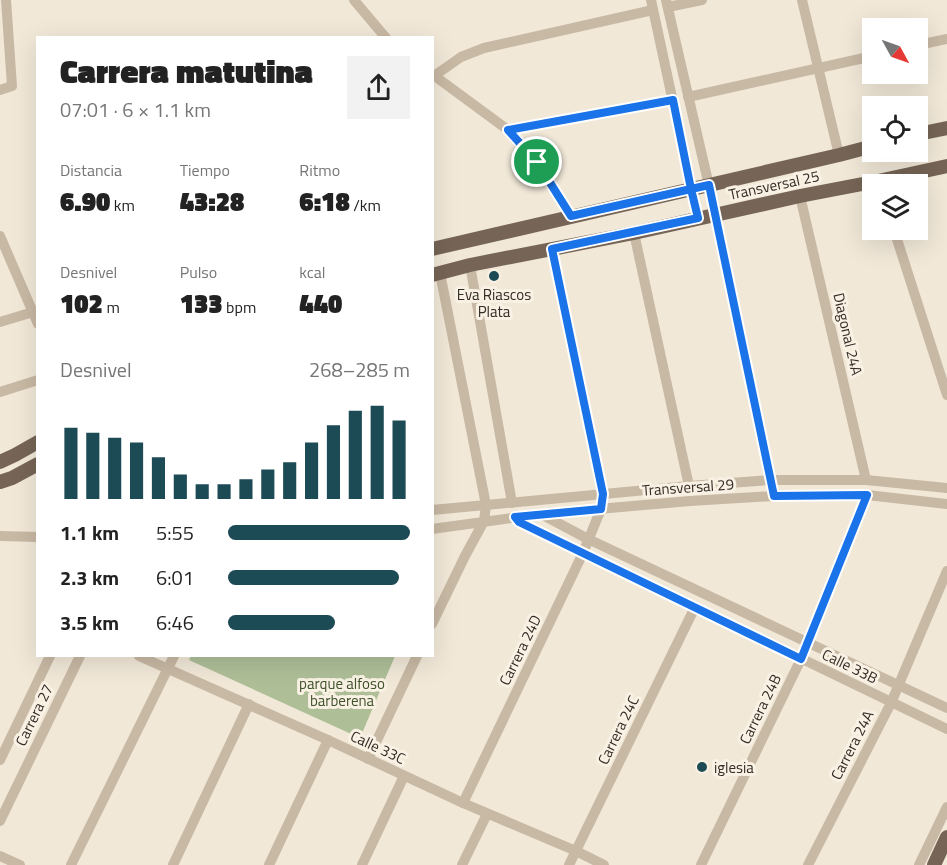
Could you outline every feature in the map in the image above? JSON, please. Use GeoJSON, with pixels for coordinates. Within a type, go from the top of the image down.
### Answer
{"type":"FeatureCollection","features":[{"type":"Feature","properties":{"kind":"main road"},"geometry":{"type":"LineString","coordinates":[[928,132],[947,128]]}},
{"type":"Feature","properties":{"kind":"main road","name":"Transversal 25"},"geometry":{"type":"LineString","coordinates":[[434,249],[862,149]]}},
{"type":"Feature","properties":{"kind":"main road","name":"Transversal 25"},"geometry":{"type":"LineString","coordinates":[[915,174],[947,166]]}},
{"type":"Feature","properties":{"kind":"main road","name":"Transversal 25"},"geometry":{"type":"LineString","coordinates":[[436,274],[800,196],[862,186]]}},
{"type":"Feature","properties":{"kind":"main road"},"geometry":{"type":"LineString","coordinates":[[0,462],[36,443]]}},
{"type":"Feature","properties":{"kind":"main road"},"geometry":{"type":"LineString","coordinates":[[0,482],[36,465]]}},
{"type":"Feature","properties":{"kind":"main road"},"geometry":{"type":"LineString","coordinates":[[934,865],[947,837]]}},
{"type":"Feature","properties":{"kind":"street"},"geometry":{"type":"LineString","coordinates":[[702,0],[667,4],[709,185],[774,496]]}},
{"type":"Feature","properties":{"kind":"street"},"geometry":{"type":"LineString","coordinates":[[802,0],[838,155]]}},
{"type":"Feature","properties":{"kind":"street"},"geometry":{"type":"LineString","coordinates":[[359,2],[384,36]]}},
{"type":"Feature","properties":{"kind":"street"},"geometry":{"type":"LineString","coordinates":[[0,90],[12,86],[4,3]]}},
{"type":"Feature","properties":{"kind":"street"},"geometry":{"type":"LineString","coordinates":[[434,74],[461,57],[484,48],[652,5],[698,218]]}},
{"type":"Feature","properties":{"kind":"street"},"geometry":{"type":"LineString","coordinates":[[928,43],[947,39]]}},
{"type":"Feature","properties":{"kind":"street"},"geometry":{"type":"LineString","coordinates":[[688,97],[862,58]]}},
{"type":"Feature","properties":{"kind":"street"},"geometry":{"type":"LineString","coordinates":[[434,76],[508,130],[537,162],[571,216]]}},
{"type":"Feature","properties":{"kind":"street"},"geometry":{"type":"LineString","coordinates":[[508,130],[673,100]]}},
{"type":"Feature","properties":{"kind":"street","name":"Diagonal 24A"},"geometry":{"type":"LineString","coordinates":[[800,196],[866,480]]}},
{"type":"Feature","properties":{"kind":"street"},"geometry":{"type":"LineString","coordinates":[[634,233],[689,486]]}},
{"type":"Feature","properties":{"kind":"street"},"geometry":{"type":"LineString","coordinates":[[0,236],[36,319]]}},
{"type":"Feature","properties":{"kind":"street"},"geometry":{"type":"LineString","coordinates":[[897,240],[947,395]]}},
{"type":"Feature","properties":{"kind":"street","name":"Carrera 24D"},"geometry":{"type":"LineString","coordinates":[[463,804],[583,553],[601,509],[603,494],[552,249]]}},
{"type":"Feature","properties":{"kind":"street"},"geometry":{"type":"LineString","coordinates":[[470,266],[512,502]]}},
{"type":"Feature","properties":{"kind":"street"},"geometry":{"type":"LineString","coordinates":[[434,618],[484,521],[486,505],[436,274]]}},
{"type":"Feature","properties":{"kind":"street"},"geometry":{"type":"LineString","coordinates":[[0,322],[33,312]]}},
{"type":"Feature","properties":{"kind":"street"},"geometry":{"type":"LineString","coordinates":[[0,392],[36,381]]}},
{"type":"Feature","properties":{"kind":"street","name":"Transversal 29"},"geometry":{"type":"LineString","coordinates":[[434,510],[770,480],[866,480],[947,488]]}},
{"type":"Feature","properties":{"kind":"street","name":"Transversal 29"},"geometry":{"type":"LineString","coordinates":[[434,529],[541,514],[774,496],[867,495],[947,504]]}},
{"type":"Feature","properties":{"kind":"street","name":"Carrera 24B"},"geometry":{"type":"LineString","coordinates":[[701,865],[801,659],[867,495]]}},
{"type":"Feature","properties":{"kind":"street","name":"Calle 33B"},"geometry":{"type":"LineString","coordinates":[[541,514],[588,539],[947,708]]}},
{"type":"Feature","properties":{"kind":"street","name":"Calle 33B"},"geometry":{"type":"LineString","coordinates":[[515,517],[519,522],[947,729]]}},
{"type":"Feature","properties":{"kind":"street"},"geometry":{"type":"LineString","coordinates":[[0,536],[36,537]]}},
{"type":"Feature","properties":{"kind":"street","name":"Carrera 24A"},"geometry":{"type":"LineString","coordinates":[[808,865],[891,703],[947,571]]}},
{"type":"Feature","properties":{"kind":"street","name":"Carrera 24C"},"geometry":{"type":"LineString","coordinates":[[569,865],[695,607]]}},
{"type":"Feature","properties":{"kind":"street","name":"Carrera 27"},"geometry":{"type":"LineString","coordinates":[[0,760],[50,657]]}},
{"type":"Feature","properties":{"kind":"street","name":"Carrera 27"},"geometry":{"type":"LineString","coordinates":[[0,821],[80,657]]}},
{"type":"Feature","properties":{"kind":"street","name":"Calle 33C"},"geometry":{"type":"LineString","coordinates":[[141,657],[328,740],[463,804],[604,865]]}},
{"type":"Feature","properties":{"kind":"street"},"geometry":{"type":"LineString","coordinates":[[71,865],[174,657]]}},
{"type":"Feature","properties":{"kind":"street"},"geometry":{"type":"LineString","coordinates":[[368,759],[417,657]]}},
{"type":"Feature","properties":{"kind":"street"},"geometry":{"type":"LineString","coordinates":[[173,865],[249,704]]}},
{"type":"Feature","properties":{"kind":"street"},"geometry":{"type":"LineString","coordinates":[[269,865],[328,740]]}},
{"type":"Feature","properties":{"kind":"street"},"geometry":{"type":"LineString","coordinates":[[362,865],[404,776]]}},
{"type":"Feature","properties":{"kind":"street"},"geometry":{"type":"LineString","coordinates":[[919,865],[947,807]]}},
{"type":"Feature","properties":{"kind":"street"},"geometry":{"type":"LineString","coordinates":[[462,865],[487,814]]}},
{"type":"Feature","properties":{"kind":"street"},"geometry":{"type":"LineString","coordinates":[[0,856],[20,865]]}},
{"type":"Feature","properties":{"kind":"green space","name":"parque alfoso barberena"},"geometry":{"type":"Polygon","coordinates":[[[190,657],[395,657],[360,738],[189,660],[190,657]]]}},
{"type":"Feature","properties":{"kind":"place","name":"Eva Riascos Plata"},"geometry":{"type":"Point","coordinates":[494,276]}},
{"type":"Feature","properties":{"kind":"place","name":"iglesia"},"geometry":{"type":"Point","coordinates":[702,767]}},
{"type":"Feature","properties":{"kind":"route"},"geometry":{"type":"LineString","coordinates":[[537,162],[508,130],[673,100],[691,189],[709,185],[774,496],[867,495],[801,659],[519,522],[515,517],[601,509],[603,494],[552,249],[698,218],[691,189],[571,216],[537,162]]}}]}
